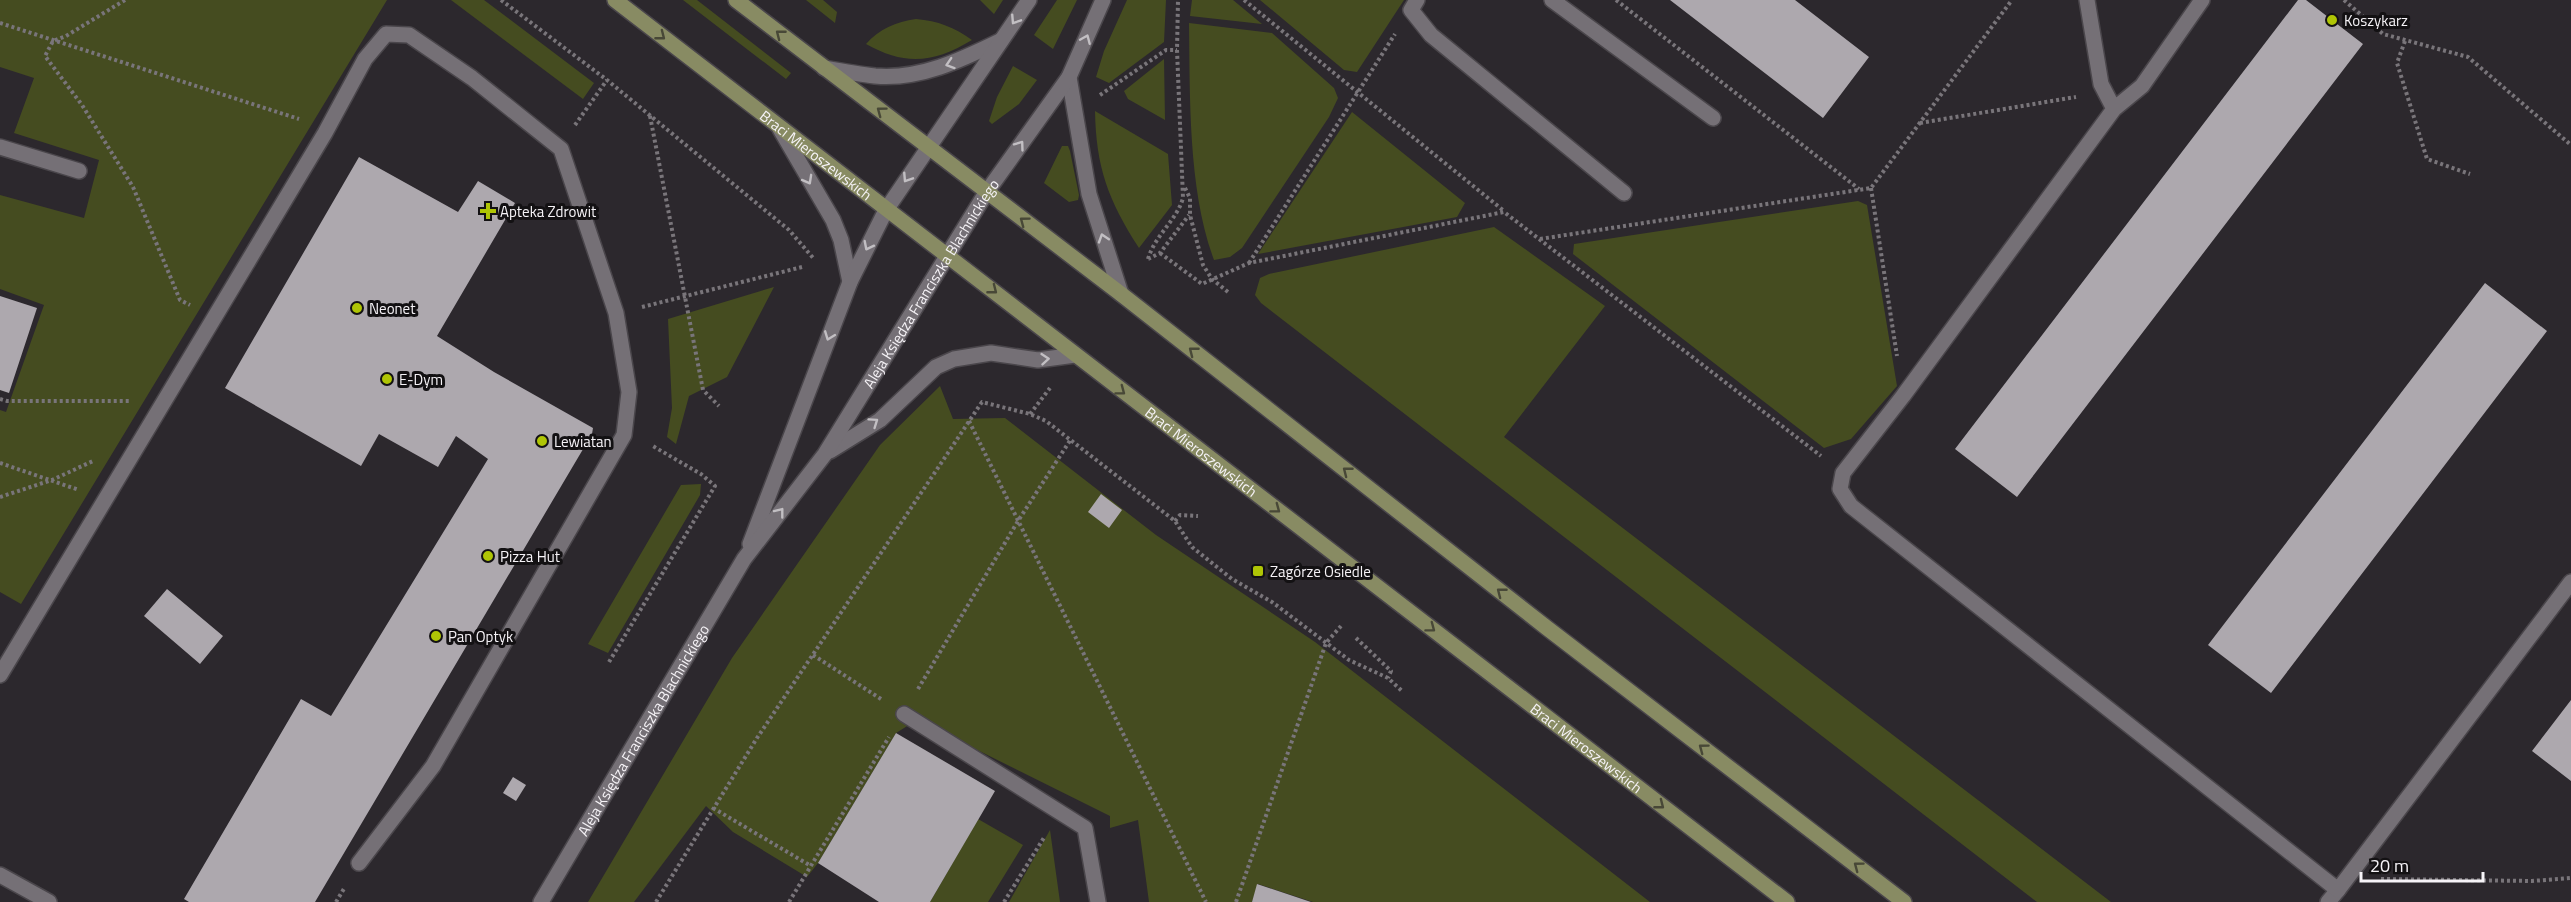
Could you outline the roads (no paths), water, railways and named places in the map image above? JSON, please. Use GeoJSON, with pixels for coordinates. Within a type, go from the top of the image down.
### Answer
{"type":"FeatureCollection","features":[{"type":"Feature","properties":{"kind":"main road","name":"Braci Mieroszewskich"},"geometry":{"type":"LineString","coordinates":[[615,0],[1787,902]]}},
{"type":"Feature","properties":{"kind":"main road"},"geometry":{"type":"LineString","coordinates":[[736,0],[1121,294],[1537,620],[1904,902]]}},
{"type":"Feature","properties":{"kind":"street","name":"Aleja Księdza Franciszka Blachnickiego"},"geometry":{"type":"LineString","coordinates":[[744,559],[850,282],[886,210],[1029,0]]}},
{"type":"Feature","properties":{"kind":"street","name":"Aleja Księdza Franciszka Blachnickiego"},"geometry":{"type":"LineString","coordinates":[[541,902],[744,559],[825,454],[881,367],[947,254],[986,193],[1069,77],[1103,0]]}},
{"type":"Feature","properties":{"kind":"street"},"geometry":{"type":"LineString","coordinates":[[1552,0],[1713,118]]}},
{"type":"Feature","properties":{"kind":"street"},"geometry":{"type":"LineString","coordinates":[[2087,0],[2101,84],[2114,109]]}},
{"type":"Feature","properties":{"kind":"street"},"geometry":{"type":"LineString","coordinates":[[2202,0],[2142,86],[2114,109],[1903,396],[1843,473],[1840,489],[1851,506],[2338,890],[2571,582]]}},
{"type":"Feature","properties":{"kind":"street"},"geometry":{"type":"LineString","coordinates":[[1414,5],[1431,35],[1624,193]]}},
{"type":"Feature","properties":{"kind":"street"},"geometry":{"type":"LineString","coordinates":[[0,675],[325,133],[365,59],[386,34],[409,35],[472,78],[561,149],[616,313],[629,392],[624,435],[433,766],[359,863]]}},
{"type":"Feature","properties":{"kind":"street"},"geometry":{"type":"LineString","coordinates":[[824,68],[877,76],[915,74],[955,63],[1003,40]]}},
{"type":"Feature","properties":{"kind":"street"},"geometry":{"type":"LineString","coordinates":[[1069,77],[1089,194],[1121,294]]}},
{"type":"Feature","properties":{"kind":"street"},"geometry":{"type":"LineString","coordinates":[[780,129],[833,220],[841,240],[850,282]]}},
{"type":"Feature","properties":{"kind":"street"},"geometry":{"type":"LineString","coordinates":[[0,147],[79,171]]}},
{"type":"Feature","properties":{"kind":"street"},"geometry":{"type":"LineString","coordinates":[[825,454],[880,420],[936,367],[954,359],[991,353],[1038,360],[1075,355]]}},
{"type":"Feature","properties":{"kind":"street"},"geometry":{"type":"LineString","coordinates":[[904,714],[1085,828],[1098,902]]}},
{"type":"Feature","properties":{"kind":"street"},"geometry":{"type":"LineString","coordinates":[[0,875],[49,902]]}},
{"type":"Feature","properties":{"kind":"place","name":"Koszykarz"},"geometry":{"type":"Point","coordinates":[2332,20]}},
{"type":"Feature","properties":{"kind":"place","name":"Apteka Zdrowit"},"geometry":{"type":"Point","coordinates":[488,211]}},
{"type":"Feature","properties":{"kind":"place","name":"Neonet"},"geometry":{"type":"Point","coordinates":[357,308]}},
{"type":"Feature","properties":{"kind":"place","name":"E-Dym"},"geometry":{"type":"Point","coordinates":[387,379]}},
{"type":"Feature","properties":{"kind":"place","name":"Lewiatan"},"geometry":{"type":"Point","coordinates":[542,441]}},
{"type":"Feature","properties":{"kind":"place","name":"Pizza Hut"},"geometry":{"type":"Point","coordinates":[488,556]}},
{"type":"Feature","properties":{"kind":"place","name":"Zagórze Osiedle"},"geometry":{"type":"Point","coordinates":[1258,571]}},
{"type":"Feature","properties":{"kind":"place","name":"Pan Optyk"},"geometry":{"type":"Point","coordinates":[436,636]}}]}
